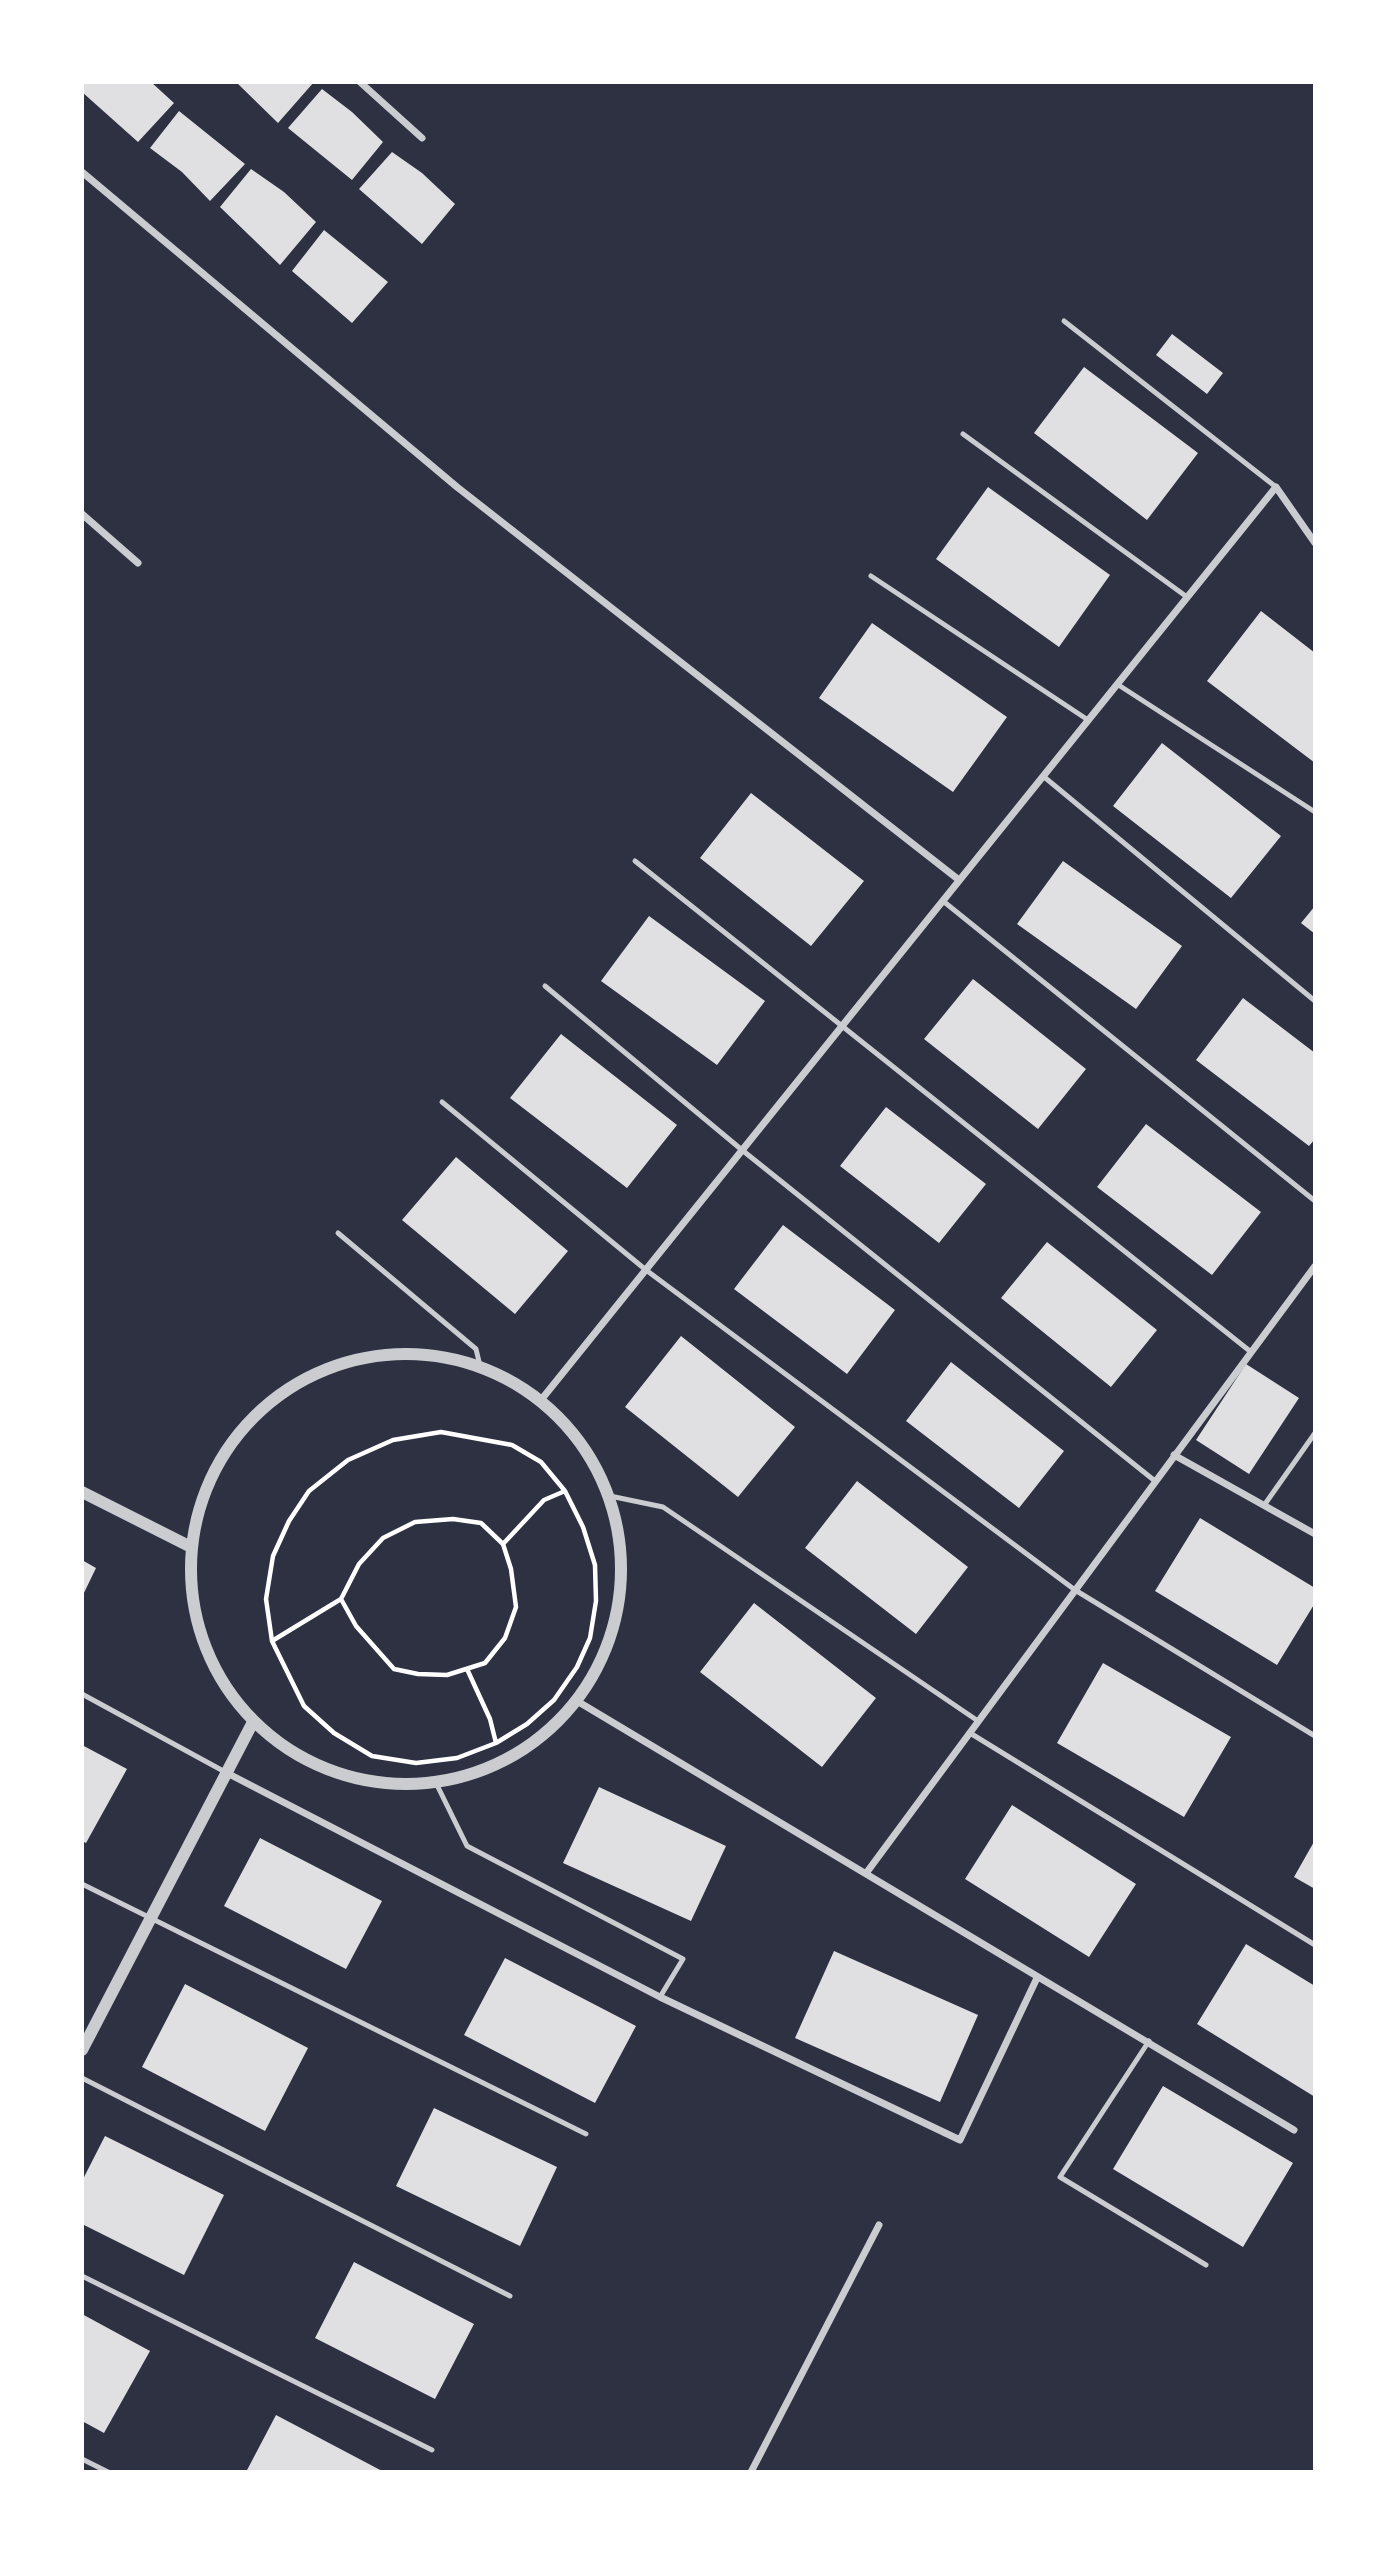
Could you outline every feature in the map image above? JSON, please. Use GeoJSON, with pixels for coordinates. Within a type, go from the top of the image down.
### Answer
{"type":"FeatureCollection","features":[{"type":"Feature","properties":{"kind":"street"},"geometry":{"type":"LineString","coordinates":[[360,82],[422,138]]}},
{"type":"Feature","properties":{"kind":"street"},"geometry":{"type":"LineString","coordinates":[[82,172],[457,487],[959,880]]}},
{"type":"Feature","properties":{"kind":"street"},"geometry":{"type":"LineString","coordinates":[[541,1400],[1276,487],[1315,542]]}},
{"type":"Feature","properties":{"kind":"street"},"geometry":{"type":"LineString","coordinates":[[82,514],[138,563]]}},
{"type":"Feature","properties":{"kind":"street"},"geometry":{"type":"LineString","coordinates":[[867,1872],[1315,1265]]}},
{"type":"Feature","properties":{"kind":"street"},"geometry":{"type":"LineString","coordinates":[[378,1355],[450,1358],[517,1384],[541,1400],[575,1433],[610,1496],[623,1567],[612,1638],[578,1701],[538,1741],[490,1768],[436,1783],[370,1782],[357,1778],[307,1761],[253,1722],[223,1685],[202,1642],[191,1595],[191,1547],[210,1478],[251,1418],[310,1376],[378,1355]]}},
{"type":"Feature","properties":{"kind":"street"},"geometry":{"type":"LineString","coordinates":[[1174,1455],[1315,1534]]}},
{"type":"Feature","properties":{"kind":"street"},"geometry":{"type":"LineString","coordinates":[[82,1492],[191,1547]]}},
{"type":"Feature","properties":{"kind":"street"},"geometry":{"type":"LineString","coordinates":[[578,1701],[1294,2130]]}},
{"type":"Feature","properties":{"kind":"street"},"geometry":{"type":"LineString","coordinates":[[82,2050],[253,1722]]}},
{"type":"Feature","properties":{"kind":"street"},"geometry":{"type":"LineString","coordinates":[[227,1773],[660,1997],[960,2140],[1037,1978]]}},
{"type":"Feature","properties":{"kind":"street"},"geometry":{"type":"LineString","coordinates":[[751,2472],[879,2225]]}},
{"type":"Feature","properties":{"kind":"lane"},"geometry":{"type":"LineString","coordinates":[[1064,321],[1276,487]]}},
{"type":"Feature","properties":{"kind":"lane"},"geometry":{"type":"LineString","coordinates":[[963,434],[1187,597]]}},
{"type":"Feature","properties":{"kind":"lane"},"geometry":{"type":"LineString","coordinates":[[871,576],[1088,720]]}},
{"type":"Feature","properties":{"kind":"lane"},"geometry":{"type":"LineString","coordinates":[[1117,684],[1315,813]]}},
{"type":"Feature","properties":{"kind":"lane"},"geometry":{"type":"LineString","coordinates":[[1043,776],[1315,1000]]}},
{"type":"Feature","properties":{"kind":"lane"},"geometry":{"type":"LineString","coordinates":[[635,860],[1251,1352]]}},
{"type":"Feature","properties":{"kind":"lane"},"geometry":{"type":"LineString","coordinates":[[943,901],[1315,1201]]}},
{"type":"Feature","properties":{"kind":"lane"},"geometry":{"type":"LineString","coordinates":[[545,986],[742,1150],[1155,1481]]}},
{"type":"Feature","properties":{"kind":"lane"},"geometry":{"type":"LineString","coordinates":[[442,1102],[646,1270],[1075,1590],[1315,1736]]}},
{"type":"Feature","properties":{"kind":"lane"},"geometry":{"type":"LineString","coordinates":[[338,1233],[476,1349],[481,1370]]}},
{"type":"Feature","properties":{"kind":"lane"},"geometry":{"type":"LineString","coordinates":[[1265,1504],[1315,1433]]}},
{"type":"Feature","properties":{"kind":"lane"},"geometry":{"type":"LineString","coordinates":[[610,1496],[663,1507],[978,1721]]}},
{"type":"Feature","properties":{"kind":"lane"},"geometry":{"type":"LineString","coordinates":[[82,1694],[227,1773]]}},
{"type":"Feature","properties":{"kind":"lane"},"geometry":{"type":"LineString","coordinates":[[970,1733],[1315,1945]]}},
{"type":"Feature","properties":{"kind":"lane"},"geometry":{"type":"LineString","coordinates":[[436,1783],[467,1846],[683,1959],[660,1997]]}},
{"type":"Feature","properties":{"kind":"lane"},"geometry":{"type":"LineString","coordinates":[[82,1884],[586,2134]]}},
{"type":"Feature","properties":{"kind":"lane"},"geometry":{"type":"LineString","coordinates":[[1149,2041],[1060,2177],[1206,2264]]}},
{"type":"Feature","properties":{"kind":"lane"},"geometry":{"type":"LineString","coordinates":[[82,2078],[510,2296]]}},
{"type":"Feature","properties":{"kind":"lane"},"geometry":{"type":"LineString","coordinates":[[82,2276],[432,2450]]}},
{"type":"Feature","properties":{"kind":"lane"},"geometry":{"type":"LineString","coordinates":[[82,2459],[108,2472]]}},
{"type":"Feature","properties":{"kind":"path"},"geometry":{"type":"LineString","coordinates":[[441,1432],[477,1436],[512,1445],[541,1462],[565,1491],[583,1527],[595,1565],[596,1601],[590,1637],[577,1667],[554,1700],[527,1724],[496,1743],[457,1758],[416,1763],[372,1756],[334,1733],[304,1706],[272,1641],[266,1599],[273,1556],[289,1521],[309,1492],[348,1460],[393,1440],[441,1432]]}},
{"type":"Feature","properties":{"kind":"path"},"geometry":{"type":"LineString","coordinates":[[503,1544],[544,1500],[565,1491]]}},
{"type":"Feature","properties":{"kind":"path"},"geometry":{"type":"LineString","coordinates":[[272,1641],[341,1599],[359,1564],[383,1538],[415,1522],[453,1519],[481,1523],[503,1544],[511,1569],[516,1607],[505,1638],[485,1663],[447,1675],[418,1674],[394,1669],[376,1652],[356,1626],[341,1599]]}},
{"type":"Feature","properties":{"kind":"path"},"geometry":{"type":"LineString","coordinates":[[467,1669],[490,1719],[496,1743]]}},
{"type":"Feature","properties":{"kind":"building"},"geometry":{"type":"Polygon","coordinates":[[[83,82],[151,82],[174,103],[138,142],[82,92],[83,82]]]}},
{"type":"Feature","properties":{"kind":"building"},"geometry":{"type":"Polygon","coordinates":[[[236,82],[314,82],[278,123],[236,82]]]}},
{"type":"Feature","properties":{"kind":"building"},"geometry":{"type":"Polygon","coordinates":[[[322,89],[352,112],[383,142],[352,180],[288,128],[322,89]]]}},
{"type":"Feature","properties":{"kind":"building"},"geometry":{"type":"Polygon","coordinates":[[[179,111],[245,164],[210,201],[182,172],[150,148],[179,111]]]}},
{"type":"Feature","properties":{"kind":"building"},"geometry":{"type":"Polygon","coordinates":[[[392,152],[422,173],[455,204],[422,244],[359,189],[392,152]]]}},
{"type":"Feature","properties":{"kind":"building"},"geometry":{"type":"Polygon","coordinates":[[[251,169],[284,192],[316,222],[280,265],[220,207],[251,169]]]}},
{"type":"Feature","properties":{"kind":"building"},"geometry":{"type":"Polygon","coordinates":[[[324,230],[388,282],[352,323],[292,271],[324,230]]]}},
{"type":"Feature","properties":{"kind":"building"},"geometry":{"type":"Polygon","coordinates":[[[1172,334],[1223,373],[1207,394],[1156,355],[1172,334]]]}},
{"type":"Feature","properties":{"kind":"building"},"geometry":{"type":"Polygon","coordinates":[[[1084,367],[1198,453],[1147,520],[1034,433],[1084,367]]]}},
{"type":"Feature","properties":{"kind":"building"},"geometry":{"type":"Polygon","coordinates":[[[988,487],[1110,575],[1059,647],[936,559],[988,487]]]}},
{"type":"Feature","properties":{"kind":"building"},"geometry":{"type":"Polygon","coordinates":[[[1261,611],[1315,653],[1315,763],[1207,681],[1261,611]]]}},
{"type":"Feature","properties":{"kind":"building"},"geometry":{"type":"Polygon","coordinates":[[[872,623],[1007,717],[953,792],[819,698],[872,623]]]}},
{"type":"Feature","properties":{"kind":"building"},"geometry":{"type":"Polygon","coordinates":[[[1162,743],[1281,836],[1231,898],[1113,806],[1162,743]]]}},
{"type":"Feature","properties":{"kind":"building"},"geometry":{"type":"Polygon","coordinates":[[[751,793],[864,881],[811,946],[700,858],[751,793]]]}},
{"type":"Feature","properties":{"kind":"building"},"geometry":{"type":"Polygon","coordinates":[[[1063,861],[1182,946],[1136,1009],[1017,924],[1063,861]]]}},
{"type":"Feature","properties":{"kind":"building"},"geometry":{"type":"Polygon","coordinates":[[[1315,906],[1315,934],[1301,923],[1315,906]]]}},
{"type":"Feature","properties":{"kind":"building"},"geometry":{"type":"Polygon","coordinates":[[[649,916],[765,1001],[717,1065],[601,981],[649,916]]]}},
{"type":"Feature","properties":{"kind":"building"},"geometry":{"type":"Polygon","coordinates":[[[973,979],[1086,1069],[1038,1129],[924,1039],[973,979]]]}},
{"type":"Feature","properties":{"kind":"building"},"geometry":{"type":"Polygon","coordinates":[[[1243,998],[1315,1053],[1315,1139],[1309,1146],[1196,1060],[1243,998]]]}},
{"type":"Feature","properties":{"kind":"building"},"geometry":{"type":"Polygon","coordinates":[[[561,1034],[677,1125],[627,1188],[510,1098],[561,1034]]]}},
{"type":"Feature","properties":{"kind":"building"},"geometry":{"type":"Polygon","coordinates":[[[886,1107],[986,1184],[939,1243],[840,1166],[886,1107]]]}},
{"type":"Feature","properties":{"kind":"building"},"geometry":{"type":"Polygon","coordinates":[[[1146,1124],[1261,1212],[1212,1275],[1097,1187],[1146,1124]]]}},
{"type":"Feature","properties":{"kind":"building"},"geometry":{"type":"Polygon","coordinates":[[[456,1157],[568,1251],[515,1314],[402,1220],[456,1157]]]}},
{"type":"Feature","properties":{"kind":"building"},"geometry":{"type":"Polygon","coordinates":[[[783,1225],[895,1310],[847,1374],[734,1289],[783,1225]]]}},
{"type":"Feature","properties":{"kind":"building"},"geometry":{"type":"Polygon","coordinates":[[[1047,1242],[1157,1330],[1111,1387],[1001,1298],[1047,1242]]]}},
{"type":"Feature","properties":{"kind":"building"},"geometry":{"type":"Polygon","coordinates":[[[681,1336],[795,1427],[738,1497],[625,1407],[681,1336]]]}},
{"type":"Feature","properties":{"kind":"building"},"geometry":{"type":"Polygon","coordinates":[[[951,1362],[1064,1451],[1019,1508],[906,1421],[951,1362]]]}},
{"type":"Feature","properties":{"kind":"building"},"geometry":{"type":"Polygon","coordinates":[[[1246,1364],[1299,1398],[1249,1474],[1196,1440],[1246,1364]]]}},
{"type":"Feature","properties":{"kind":"building"},"geometry":{"type":"Polygon","coordinates":[[[857,1481],[968,1567],[916,1634],[805,1548],[857,1481]]]}},
{"type":"Feature","properties":{"kind":"building"},"geometry":{"type":"Polygon","coordinates":[[[1200,1518],[1315,1588],[1315,1603],[1277,1665],[1155,1591],[1200,1518]]]}},
{"type":"Feature","properties":{"kind":"building"},"geometry":{"type":"Polygon","coordinates":[[[82,1560],[96,1568],[82,1597],[82,1560]]]}},
{"type":"Feature","properties":{"kind":"building"},"geometry":{"type":"Polygon","coordinates":[[[754,1603],[876,1698],[822,1767],[700,1672],[754,1603]]]}},
{"type":"Feature","properties":{"kind":"building"},"geometry":{"type":"Polygon","coordinates":[[[1103,1663],[1231,1737],[1184,1817],[1057,1743],[1103,1663]]]}},
{"type":"Feature","properties":{"kind":"building"},"geometry":{"type":"Polygon","coordinates":[[[82,1745],[127,1769],[86,1843],[82,1841],[82,1745]]]}},
{"type":"Feature","properties":{"kind":"building"},"geometry":{"type":"Polygon","coordinates":[[[599,1787],[726,1846],[691,1921],[563,1863],[599,1787]]]}},
{"type":"Feature","properties":{"kind":"building"},"geometry":{"type":"Polygon","coordinates":[[[1012,1805],[1136,1884],[1089,1957],[965,1879],[1012,1805]]]}},
{"type":"Feature","properties":{"kind":"building"},"geometry":{"type":"Polygon","coordinates":[[[260,1838],[382,1901],[346,1969],[224,1906],[260,1838]]]}},
{"type":"Feature","properties":{"kind":"building"},"geometry":{"type":"Polygon","coordinates":[[[1315,1840],[1315,1889],[1294,1877],[1315,1840]]]}},
{"type":"Feature","properties":{"kind":"building"},"geometry":{"type":"Polygon","coordinates":[[[1246,1944],[1315,1986],[1315,2097],[1197,2024],[1246,1944]]]}},
{"type":"Feature","properties":{"kind":"building"},"geometry":{"type":"Polygon","coordinates":[[[834,1951],[978,2015],[940,2102],[795,2038],[834,1951]]]}},
{"type":"Feature","properties":{"kind":"building"},"geometry":{"type":"Polygon","coordinates":[[[505,1958],[636,2026],[595,2103],[464,2035],[505,1958]]]}},
{"type":"Feature","properties":{"kind":"building"},"geometry":{"type":"Polygon","coordinates":[[[185,1984],[308,2048],[265,2131],[142,2067],[185,1984]]]}},
{"type":"Feature","properties":{"kind":"building"},"geometry":{"type":"Polygon","coordinates":[[[1163,2086],[1293,2163],[1243,2247],[1113,2169],[1163,2086]]]}},
{"type":"Feature","properties":{"kind":"building"},"geometry":{"type":"Polygon","coordinates":[[[434,2108],[557,2167],[520,2246],[396,2186],[434,2108]]]}},
{"type":"Feature","properties":{"kind":"building"},"geometry":{"type":"Polygon","coordinates":[[[105,2136],[224,2195],[184,2275],[82,2224],[82,2181],[105,2136]]]}},
{"type":"Feature","properties":{"kind":"building"},"geometry":{"type":"Polygon","coordinates":[[[354,2262],[474,2324],[435,2399],[315,2338],[354,2262]]]}},
{"type":"Feature","properties":{"kind":"building"},"geometry":{"type":"Polygon","coordinates":[[[82,2314],[150,2351],[104,2433],[82,2421],[82,2314]]]}},
{"type":"Feature","properties":{"kind":"building"},"geometry":{"type":"Polygon","coordinates":[[[276,2415],[384,2472],[246,2472],[276,2415]]]}}]}
